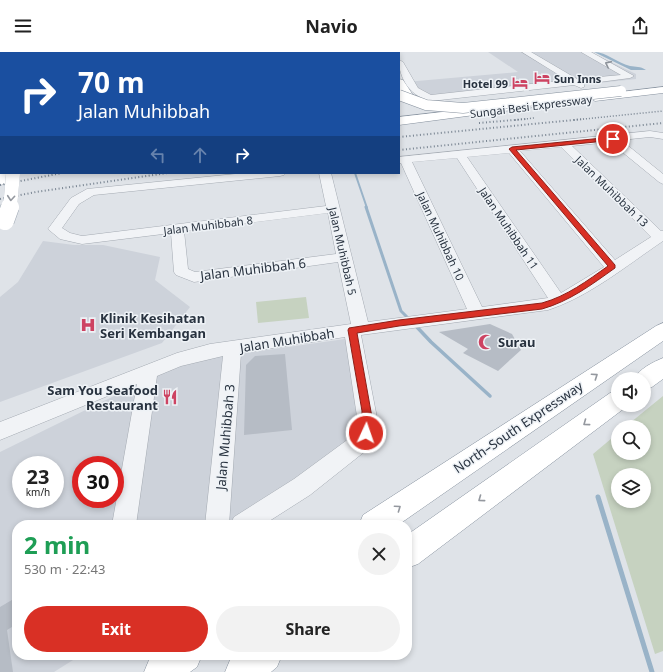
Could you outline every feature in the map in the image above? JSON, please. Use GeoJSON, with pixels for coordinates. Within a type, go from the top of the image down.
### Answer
{"type":"FeatureCollection","features":[{"type":"Feature","properties":{"kind":"main road"},"geometry":{"type":"LineString","coordinates":[[400,84],[408,96],[418,100],[434,104],[470,104]]}},
{"type":"Feature","properties":{"kind":"main road","name":"Sungai Besi Expressway"},"geometry":{"type":"LineString","coordinates":[[400,111],[663,84]]}},
{"type":"Feature","properties":{"kind":"main road"},"geometry":{"type":"LineString","coordinates":[[400,95],[426,105],[463,108],[663,87]]}},
{"type":"Feature","properties":{"kind":"main road","name":"Sungai Besi Expressway"},"geometry":{"type":"LineString","coordinates":[[400,121],[663,90]]}},
{"type":"Feature","properties":{"kind":"main road"},"geometry":{"type":"LineString","coordinates":[[400,115],[508,106],[526,106]]}},
{"type":"Feature","properties":{"kind":"main road"},"geometry":{"type":"LineString","coordinates":[[2,226],[10,208],[5,176]]}},
{"type":"Feature","properties":{"kind":"main road","name":"North–South Expressway"},"geometry":{"type":"LineString","coordinates":[[380,520],[663,331]]}},
{"type":"Feature","properties":{"kind":"main road"},"geometry":{"type":"LineString","coordinates":[[651,376],[663,367]]}},
{"type":"Feature","properties":{"kind":"main road"},"geometry":{"type":"LineString","coordinates":[[412,549],[611,405]]}},
{"type":"Feature","properties":{"kind":"main road"},"geometry":{"type":"LineString","coordinates":[[160,672],[178,660]]}},
{"type":"Feature","properties":{"kind":"main road"},"geometry":{"type":"LineString","coordinates":[[242,672],[259,660]]}},
{"type":"Feature","properties":{"kind":"street"},"geometry":{"type":"LineString","coordinates":[[526,52],[592,91]]}},
{"type":"Feature","properties":{"kind":"street"},"geometry":{"type":"LineString","coordinates":[[400,64],[412,85],[423,97],[426,98],[577,83],[630,76],[585,52]]}},
{"type":"Feature","properties":{"kind":"street"},"geometry":{"type":"LineString","coordinates":[[402,160],[650,134],[662,136]]}},
{"type":"Feature","properties":{"kind":"street"},"geometry":{"type":"LineString","coordinates":[[613,139],[663,180]]}},
{"type":"Feature","properties":{"kind":"street","name":"Jalan Muhibbah 13"},"geometry":{"type":"LineString","coordinates":[[564,144],[661,236]]}},
{"type":"Feature","properties":{"kind":"street"},"geometry":{"type":"LineString","coordinates":[[512,149],[612,266]]}},
{"type":"Feature","properties":{"kind":"street","name":"Jalan Muhibbah 11"},"geometry":{"type":"LineString","coordinates":[[460,154],[558,301]]}},
{"type":"Feature","properties":{"kind":"street","name":"Jalan Muhibbah 10"},"geometry":{"type":"LineString","coordinates":[[402,160],[477,313]]}},
{"type":"Feature","properties":{"kind":"street","name":"Jalan Muhibbah 8"},"geometry":{"type":"LineString","coordinates":[[270,174],[91,192],[75,201],[55,229],[65,236],[82,240],[334,209]]}},
{"type":"Feature","properties":{"kind":"street","name":"Jalan Muhibbah 5"},"geometry":{"type":"LineString","coordinates":[[250,520],[302,487],[361,442],[366,433],[368,423],[357,329],[345,257],[325,174]]}},
{"type":"Feature","properties":{"kind":"street","name":"Jalan Muhibbah 6"},"geometry":{"type":"LineString","coordinates":[[177,229],[181,272],[194,277],[345,257]]}},
{"type":"Feature","properties":{"kind":"street","name":"Jalan Muhibbah"},"geometry":{"type":"LineString","coordinates":[[0,431],[177,360],[210,351],[399,323],[542,306],[558,301],[576,292],[612,266],[661,236]]}},
{"type":"Feature","properties":{"kind":"street","name":"Jalan Muhibbah 3"},"geometry":{"type":"LineString","coordinates":[[217,520],[233,348]]}},
{"type":"Feature","properties":{"kind":"street"},"geometry":{"type":"LineString","coordinates":[[125,520],[148,372]]}},
{"type":"Feature","properties":{"kind":"shaded area"},"geometry":{"type":"Polygon","coordinates":[[[488,52],[590,52],[636,74],[636,79],[431,101],[418,98],[406,82],[518,72],[488,52]]]}},
{"type":"Feature","properties":{"kind":"shaded area","name":"Klinik Kesihatan Seri Kembangan"},"geometry":{"type":"Polygon","coordinates":[[[43,241],[74,245],[103,245],[160,257],[155,280],[190,307],[162,343],[0,402],[0,297],[18,282],[43,241]]]}},
{"type":"Feature","properties":{"kind":"shaded area"},"geometry":{"type":"Polygon","coordinates":[[[345,339],[359,421],[354,437],[289,485],[231,520],[12,520],[12,660],[73,660],[54,672],[0,672],[0,452],[163,372],[184,364],[209,358],[345,339]]]}},
{"type":"Feature","properties":{"kind":"green space"},"geometry":{"type":"Polygon","coordinates":[[[306,297],[309,318],[258,323],[256,302],[306,297]]]}},
{"type":"Feature","properties":{"kind":"green space"},"geometry":{"type":"Polygon","coordinates":[[[663,396],[663,651],[655,654],[593,454],[611,439],[611,460],[651,460],[651,420],[634,420],[643,412],[651,412],[651,406],[663,396]]]}},
{"type":"Feature","properties":{"kind":"water"},"geometry":{"type":"Polygon","coordinates":[[[594,52],[599,52],[625,65],[640,67],[646,70],[631,70],[594,52]]]}},
{"type":"Feature","properties":{"kind":"building","name":"Surau"},"geometry":{"type":"Polygon","coordinates":[[[490,324],[512,334],[521,350],[498,371],[463,353],[468,349],[439,332],[490,324]]]}},
{"type":"Feature","properties":{"kind":"building"},"geometry":{"type":"Polygon","coordinates":[[[285,354],[292,430],[244,435],[246,365],[255,356],[285,354]]]}},
{"type":"Feature","properties":{"kind":"building"},"geometry":{"type":"Polygon","coordinates":[[[12,600],[12,627],[7,630],[13,672],[0,672],[0,607],[12,600]]]}},
{"type":"Feature","properties":{"kind":"waterway"},"geometry":{"type":"LineString","coordinates":[[355,174],[367,208]]}},
{"type":"Feature","properties":{"kind":"waterway"},"geometry":{"type":"LineString","coordinates":[[366,207],[401,311],[409,319]]}},
{"type":"Feature","properties":{"kind":"waterway"},"geometry":{"type":"LineString","coordinates":[[415,325],[431,342],[490,396]]}},
{"type":"Feature","properties":{"kind":"waterway"},"geometry":{"type":"LineString","coordinates":[[598,497],[652,672]]}},
{"type":"Feature","properties":{"kind":"railway"},"geometry":{"type":"LineString","coordinates":[[581,119],[663,111]]}},
{"type":"Feature","properties":{"kind":"railway"},"geometry":{"type":"LineString","coordinates":[[518,120],[534,118]]}},
{"type":"Feature","properties":{"kind":"railway"},"geometry":{"type":"LineString","coordinates":[[518,120],[526,119]]}},
{"type":"Feature","properties":{"kind":"railway"},"geometry":{"type":"LineString","coordinates":[[400,137],[581,119]]}},
{"type":"Feature","properties":{"kind":"railway"},"geometry":{"type":"LineString","coordinates":[[574,120],[581,119]]}},
{"type":"Feature","properties":{"kind":"railway"},"geometry":{"type":"LineString","coordinates":[[479,123],[518,120]]}},
{"type":"Feature","properties":{"kind":"railway"},"geometry":{"type":"LineString","coordinates":[[400,150],[663,123]]}},
{"type":"Feature","properties":{"kind":"railway"},"geometry":{"type":"LineString","coordinates":[[0,185],[57,174]]}},
{"type":"Feature","properties":{"kind":"railway"},"geometry":{"type":"LineString","coordinates":[[0,199],[36,192],[160,174]]}},
{"type":"Feature","properties":{"kind":"place","name":"Sun Inns"},"geometry":{"type":"Point","coordinates":[542,78]}},
{"type":"Feature","properties":{"kind":"place","name":"Hotel 99"},"geometry":{"type":"Point","coordinates":[520,83]}},
{"type":"Feature","properties":{"kind":"place","name":"Klinik Kesihatan Seri Kembangan"},"geometry":{"type":"Point","coordinates":[88,325]}},
{"type":"Feature","properties":{"kind":"place","name":"Surau"},"geometry":{"type":"Point","coordinates":[486,342]}},
{"type":"Feature","properties":{"kind":"place","name":"Sam You Seafood Restaurant"},"geometry":{"type":"Point","coordinates":[170,397]}},
{"type":"Feature","properties":{"kind":"route"},"geometry":{"type":"LineString","coordinates":[[366,433],[368,423],[352,330],[477,313],[542,306],[558,301],[576,292],[612,266],[512,149],[613,139]]}}]}
